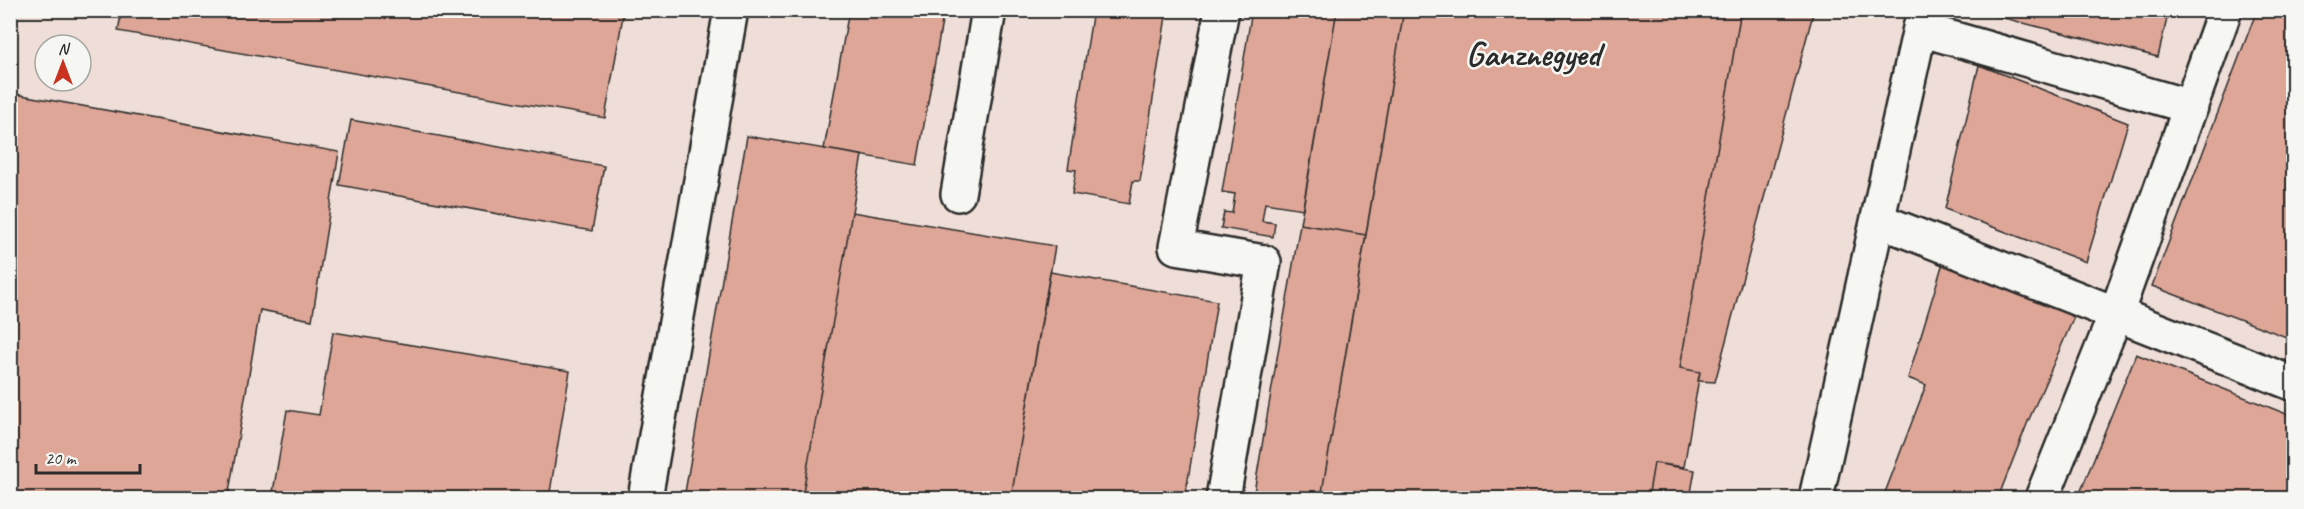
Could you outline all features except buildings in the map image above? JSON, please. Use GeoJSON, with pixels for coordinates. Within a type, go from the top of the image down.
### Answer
{"type":"FeatureCollection","features":[{"type":"Feature","properties":{"kind":"lane"},"geometry":{"type":"LineString","coordinates":[[645,498],[731,10]]}},
{"type":"Feature","properties":{"kind":"lane"},"geometry":{"type":"LineString","coordinates":[[958,195],[990,10]]}},
{"type":"Feature","properties":{"kind":"lane"},"geometry":{"type":"LineString","coordinates":[[1222,10],[1176,247],[1264,262],[1223,498]]}},
{"type":"Feature","properties":{"kind":"lane"},"geometry":{"type":"LineString","coordinates":[[2042,498],[2116,314],[2225,10]]}},
{"type":"Feature","properties":{"kind":"lane"},"geometry":{"type":"LineString","coordinates":[[1816,498],[1922,20],[2191,107]]}},
{"type":"Feature","properties":{"kind":"lane"},"geometry":{"type":"LineString","coordinates":[[1878,220],[2294,384]]}},
{"type":"Feature","properties":{"kind":"shaded area"},"geometry":{"type":"Polygon","coordinates":[[[11,11],[2293,11],[2293,498],[11,498],[11,11]]]}},
{"type":"Feature","properties":{"kind":"district","name":"Ganznegyed"},"geometry":{"type":"Point","coordinates":[1533,53]}}]}
